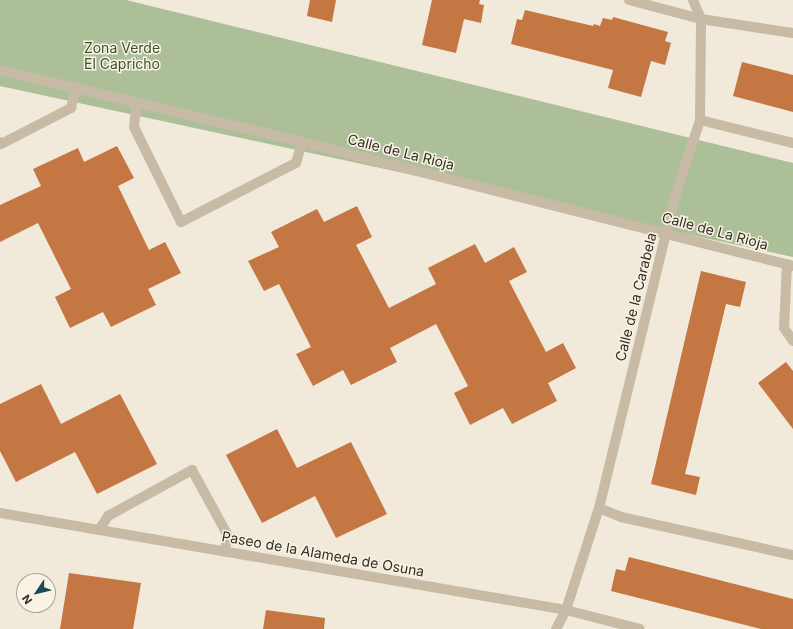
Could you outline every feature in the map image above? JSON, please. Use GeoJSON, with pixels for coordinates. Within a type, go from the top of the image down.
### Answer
{"type":"FeatureCollection","features":[{"type":"Feature","properties":{"kind":"street"},"geometry":{"type":"LineString","coordinates":[[629,0],[701,19],[793,33]]}},
{"type":"Feature","properties":{"kind":"street","name":"Calle de la Carabela"},"geometry":{"type":"LineString","coordinates":[[556,629],[566,610],[600,508],[666,233],[680,180],[700,120],[701,19],[693,0]]}},
{"type":"Feature","properties":{"kind":"street","name":"Calle de La Rioja"},"geometry":{"type":"LineString","coordinates":[[0,70],[302,142],[790,265]]}},
{"type":"Feature","properties":{"kind":"street"},"geometry":{"type":"LineString","coordinates":[[0,142],[1,144],[71,108],[76,88]]}},
{"type":"Feature","properties":{"kind":"street"},"geometry":{"type":"LineString","coordinates":[[137,102],[134,127],[181,222],[296,164],[302,142]]}},
{"type":"Feature","properties":{"kind":"street"},"geometry":{"type":"LineString","coordinates":[[700,120],[793,143]]}},
{"type":"Feature","properties":{"kind":"street"},"geometry":{"type":"LineString","coordinates":[[790,265],[784,328],[793,341]]}},
{"type":"Feature","properties":{"kind":"street"},"geometry":{"type":"LineString","coordinates":[[100,530],[108,516],[192,470],[227,534],[225,552]]}},
{"type":"Feature","properties":{"kind":"street"},"geometry":{"type":"LineString","coordinates":[[600,508],[621,516],[793,555]]}},
{"type":"Feature","properties":{"kind":"street","name":"Paseo de la Alameda de Osuna"},"geometry":{"type":"LineString","coordinates":[[0,513],[566,610],[640,629]]}},
{"type":"Feature","properties":{"kind":"green space","name":"Zona Verde El Capricho"},"geometry":{"type":"Polygon","coordinates":[[[0,0],[126,0],[793,163],[793,257],[0,86],[0,0]]]}},
{"type":"Feature","properties":{"kind":"building"},"geometry":{"type":"Polygon","coordinates":[[[310,0],[336,0],[332,22],[307,16],[310,0]]]}},
{"type":"Feature","properties":{"kind":"building"},"geometry":{"type":"Polygon","coordinates":[[[432,0],[480,0],[479,4],[484,5],[481,23],[464,19],[456,53],[422,45],[432,0]]]}},
{"type":"Feature","properties":{"kind":"building"},"geometry":{"type":"Polygon","coordinates":[[[525,10],[593,26],[594,24],[600,26],[603,18],[612,20],[613,17],[668,32],[665,41],[671,43],[665,65],[651,61],[641,97],[608,88],[613,70],[511,44],[517,19],[522,20],[525,10]]]}},
{"type":"Feature","properties":{"kind":"building"},"geometry":{"type":"Polygon","coordinates":[[[742,62],[793,75],[793,112],[733,96],[742,62]]]}},
{"type":"Feature","properties":{"kind":"building"},"geometry":{"type":"Polygon","coordinates":[[[117,146],[134,178],[118,186],[149,250],[165,242],[181,273],[148,289],[156,305],[111,327],[103,312],[70,328],[55,297],[71,289],[38,223],[0,242],[0,205],[41,186],[33,169],[78,148],[84,162],[117,146]]]}},
{"type":"Feature","properties":{"kind":"building"},"geometry":{"type":"Polygon","coordinates":[[[357,206],[372,237],[356,245],[389,308],[436,284],[428,268],[475,244],[485,263],[514,247],[527,272],[509,281],[546,352],[563,343],[576,368],[548,383],[557,401],[512,424],[503,408],[470,425],[454,393],[468,386],[436,324],[390,348],[397,362],[351,385],[343,370],[313,386],[296,354],[311,347],[279,284],[264,291],[248,261],[279,247],[271,232],[317,209],[324,222],[357,206]]]}},
{"type":"Feature","properties":{"kind":"building"},"geometry":{"type":"Polygon","coordinates":[[[701,271],[746,282],[740,307],[726,304],[685,474],[700,477],[696,495],[651,484],[701,271]]]}},
{"type":"Feature","properties":{"kind":"building"},"geometry":{"type":"Polygon","coordinates":[[[786,362],[793,371],[793,429],[758,383],[786,362]]]}},
{"type":"Feature","properties":{"kind":"building"},"geometry":{"type":"Polygon","coordinates":[[[41,384],[61,424],[120,394],[157,464],[97,494],[75,452],[16,482],[0,451],[0,404],[41,384]]]}},
{"type":"Feature","properties":{"kind":"building"},"geometry":{"type":"Polygon","coordinates":[[[277,429],[297,468],[351,442],[387,514],[336,538],[315,496],[262,523],[226,455],[277,429]]]}},
{"type":"Feature","properties":{"kind":"building"},"geometry":{"type":"Polygon","coordinates":[[[629,557],[793,599],[793,629],[761,629],[611,591],[616,569],[625,571],[629,557]]]}},
{"type":"Feature","properties":{"kind":"building"},"geometry":{"type":"Polygon","coordinates":[[[69,573],[141,583],[133,629],[60,629],[69,573]]]}},
{"type":"Feature","properties":{"kind":"building"},"geometry":{"type":"Polygon","coordinates":[[[266,610],[325,618],[324,629],[263,629],[266,610]]]}}]}
